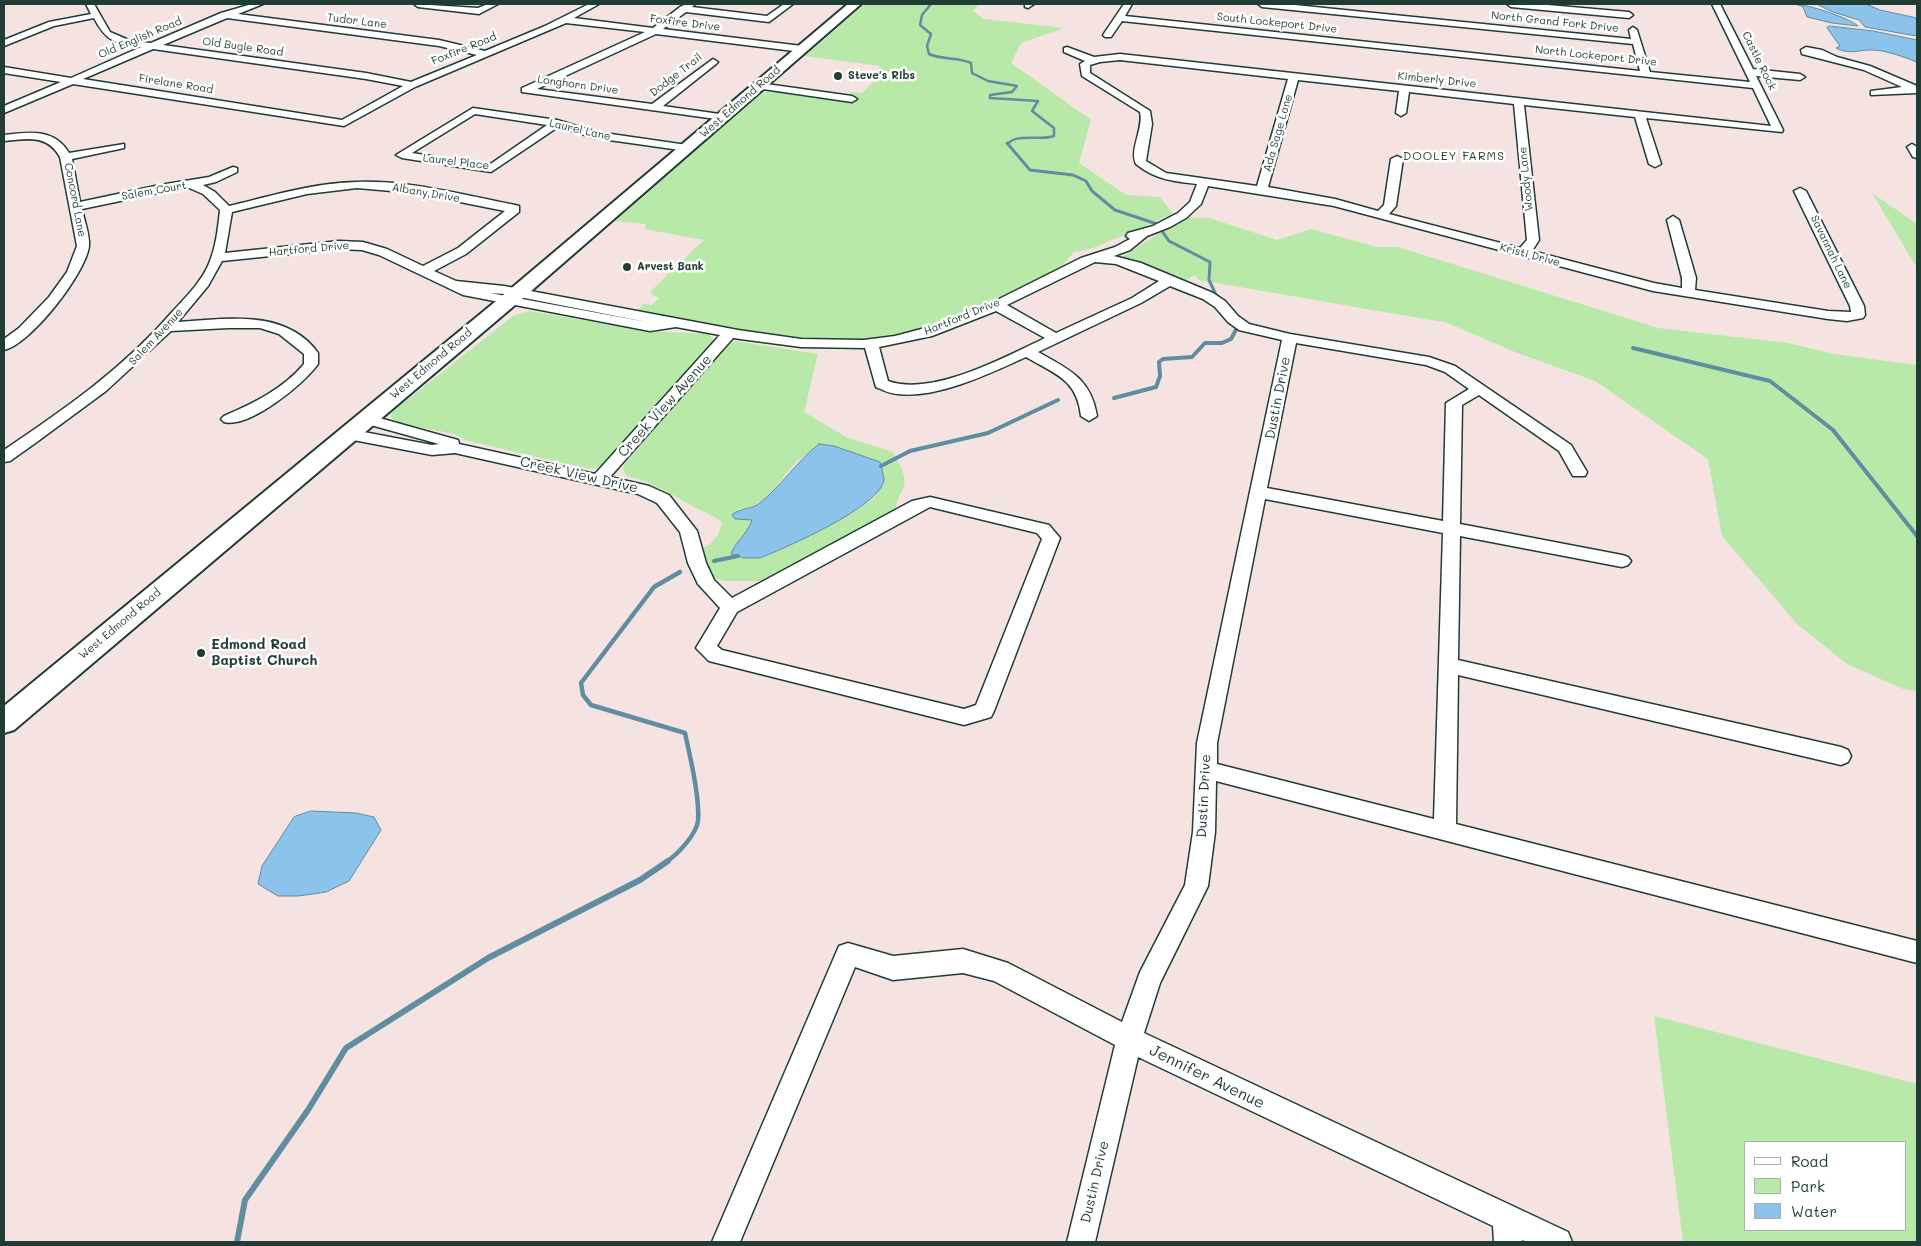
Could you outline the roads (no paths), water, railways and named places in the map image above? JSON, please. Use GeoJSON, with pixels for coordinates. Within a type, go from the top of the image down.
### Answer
{"type":"FeatureCollection","features":[{"type":"Feature","properties":{"kind":"main road","name":"West Edmond Road"},"geometry":{"type":"LineString","coordinates":[[4,722],[513,297],[855,4]]}},
{"type":"Feature","properties":{"kind":"street","name":"Old Bugle Road"},"geometry":{"type":"LineString","coordinates":[[90,4],[107,34],[116,39],[412,85]]}},
{"type":"Feature","properties":{"kind":"street"},"geometry":{"type":"LineString","coordinates":[[229,4],[242,8]]}},
{"type":"Feature","properties":{"kind":"street","name":"Old English Road"},"geometry":{"type":"LineString","coordinates":[[4,110],[224,15],[259,4]]}},
{"type":"Feature","properties":{"kind":"street"},"geometry":{"type":"LineString","coordinates":[[418,4],[479,12],[494,4]]}},
{"type":"Feature","properties":{"kind":"street","name":"Foxfire Road"},"geometry":{"type":"LineString","coordinates":[[344,123],[412,85],[570,18],[595,4]]}},
{"type":"Feature","properties":{"kind":"street"},"geometry":{"type":"LineString","coordinates":[[687,6],[769,19],[789,4]]}},
{"type":"Feature","properties":{"kind":"street"},"geometry":{"type":"LineString","coordinates":[[1108,35],[1128,4]]}},
{"type":"Feature","properties":{"kind":"street","name":"North Grand Fork Drive"},"geometry":{"type":"LineString","coordinates":[[1262,4],[1311,6],[1433,37],[1636,42]]}},
{"type":"Feature","properties":{"kind":"street"},"geometry":{"type":"LineString","coordinates":[[1511,4],[1629,15]]}},
{"type":"Feature","properties":{"kind":"street"},"geometry":{"type":"LineString","coordinates":[[1626,4],[1646,74]]}},
{"type":"Feature","properties":{"kind":"street","name":"Castle Rock"},"geometry":{"type":"LineString","coordinates":[[1716,4],[1778,130]]}},
{"type":"Feature","properties":{"kind":"street","name":"Longhorn Drive"},"geometry":{"type":"LineString","coordinates":[[687,6],[657,29],[526,90],[723,117]]}},
{"type":"Feature","properties":{"kind":"street"},"geometry":{"type":"LineString","coordinates":[[4,43],[52,24],[97,15]]}},
{"type":"Feature","properties":{"kind":"street","name":"Tudor Lane"},"geometry":{"type":"LineString","coordinates":[[224,15],[439,43],[486,54]]}},
{"type":"Feature","properties":{"kind":"street","name":"Foxfire Drive"},"geometry":{"type":"LineString","coordinates":[[570,18],[657,29]]}},
{"type":"Feature","properties":{"kind":"street","name":"South Lockeport Drive"},"geometry":{"type":"LineString","coordinates":[[1119,18],[1433,37]]}},
{"type":"Feature","properties":{"kind":"street"},"geometry":{"type":"LineString","coordinates":[[657,29],[805,47]]}},
{"type":"Feature","properties":{"kind":"street","name":"North Lockeport Drive"},"geometry":{"type":"LineString","coordinates":[[1433,37],[1646,74],[1757,86]]}},
{"type":"Feature","properties":{"kind":"street"},"geometry":{"type":"LineString","coordinates":[[1067,50],[1092,60]]}},
{"type":"Feature","properties":{"kind":"street","name":"Kimberly Drive"},"geometry":{"type":"LineString","coordinates":[[1092,60],[1120,57],[1778,130]]}},
{"type":"Feature","properties":{"kind":"street"},"geometry":{"type":"LineString","coordinates":[[1833,59],[1867,68],[1916,90]]}},
{"type":"Feature","properties":{"kind":"street"},"geometry":{"type":"LineString","coordinates":[[1092,60],[1085,64],[1085,74],[1145,111],[1147,127],[1140,153],[1140,162],[1153,172],[1164,176],[1204,182]]}},
{"type":"Feature","properties":{"kind":"street","name":"Dodge Trail"},"geometry":{"type":"LineString","coordinates":[[654,108],[713,62]]}},
{"type":"Feature","properties":{"kind":"street","name":"Firelane Road"},"geometry":{"type":"LineString","coordinates":[[4,70],[344,123]]}},
{"type":"Feature","properties":{"kind":"street"},"geometry":{"type":"LineString","coordinates":[[1750,72],[1800,77]]}},
{"type":"Feature","properties":{"kind":"street","name":"Ada Sage Lane"},"geometry":{"type":"LineString","coordinates":[[1262,189],[1294,76]]}},
{"type":"Feature","properties":{"kind":"street"},"geometry":{"type":"LineString","coordinates":[[759,86],[852,99]]}},
{"type":"Feature","properties":{"kind":"street"},"geometry":{"type":"LineString","coordinates":[[1401,113],[1404,89]]}},
{"type":"Feature","properties":{"kind":"street"},"geometry":{"type":"LineString","coordinates":[[1875,93],[1916,90]]}},
{"type":"Feature","properties":{"kind":"street","name":"Woody Lane"},"geometry":{"type":"LineString","coordinates":[[1519,102],[1533,240],[1530,247],[1522,252]]}},
{"type":"Feature","properties":{"kind":"street","name":"Laurel Lane"},"geometry":{"type":"LineString","coordinates":[[402,155],[473,111],[557,123],[595,135],[687,148]]}},
{"type":"Feature","properties":{"kind":"street"},"geometry":{"type":"LineString","coordinates":[[1640,116],[1655,164]]}},
{"type":"Feature","properties":{"kind":"street","name":"Laurel Place"},"geometry":{"type":"LineString","coordinates":[[402,155],[491,169],[557,123]]}},
{"type":"Feature","properties":{"kind":"street","name":"Concord Lane"},"geometry":{"type":"LineString","coordinates":[[4,138],[36,136],[51,138],[60,144],[66,157],[74,207],[83,246],[73,272],[54,300],[24,331],[4,346]]}},
{"type":"Feature","properties":{"kind":"street"},"geometry":{"type":"LineString","coordinates":[[66,157],[120,146]]}},
{"type":"Feature","properties":{"kind":"street"},"geometry":{"type":"LineString","coordinates":[[1381,215],[1390,206],[1397,158]]}},
{"type":"Feature","properties":{"kind":"street","name":"Salem Court"},"geometry":{"type":"LineString","coordinates":[[74,207],[160,188],[190,185],[212,180],[233,170]]}},
{"type":"Feature","properties":{"kind":"street","name":"Kristi Drive"},"geometry":{"type":"LineString","coordinates":[[1204,182],[1262,189],[1335,203],[1654,287],[1688,294],[1828,315],[1847,317],[1858,315]]}},
{"type":"Feature","properties":{"kind":"street","name":"Hartford Drive"},"geometry":{"type":"LineString","coordinates":[[218,258],[352,245],[383,252],[452,285],[513,297],[797,344],[871,344],[925,333],[992,306],[1093,258],[1113,253],[1136,243],[1142,234],[1188,210],[1196,202],[1204,182]]}},
{"type":"Feature","properties":{"kind":"street"},"geometry":{"type":"LineString","coordinates":[[190,185],[205,188],[226,210]]}},
{"type":"Feature","properties":{"kind":"street","name":"Albany Drive"},"geometry":{"type":"LineString","coordinates":[[226,210],[327,189],[356,185],[380,186],[515,209],[462,250],[422,272]]}},
{"type":"Feature","properties":{"kind":"street","name":"Savannah Lane"},"geometry":{"type":"LineString","coordinates":[[1800,191],[1857,306],[1858,315]]}},
{"type":"Feature","properties":{"kind":"street","name":"Salem Avenue"},"geometry":{"type":"LineString","coordinates":[[4,457],[98,391],[130,365],[168,327],[198,290],[218,258],[226,210]]}},
{"type":"Feature","properties":{"kind":"street"},"geometry":{"type":"LineString","coordinates":[[1673,220],[1689,278],[1688,294]]}},
{"type":"Feature","properties":{"kind":"street","name":"Dustin Drive"},"geometry":{"type":"LineString","coordinates":[[1093,258],[1117,260],[1136,266],[1169,282],[1208,296],[1220,304],[1233,319],[1244,327],[1290,338],[1429,361],[1450,369],[1564,448],[1579,472]]}},
{"type":"Feature","properties":{"kind":"street"},"geometry":{"type":"LineString","coordinates":[[871,344],[881,384],[894,390],[923,388],[956,380],[998,365],[1138,301],[1169,282]]}},
{"type":"Feature","properties":{"kind":"street"},"geometry":{"type":"LineString","coordinates":[[992,306],[1050,340]]}},
{"type":"Feature","properties":{"kind":"street"},"geometry":{"type":"LineString","coordinates":[[168,327],[249,324],[270,326],[284,331],[311,353],[311,364],[292,384],[267,404],[229,419]]}},
{"type":"Feature","properties":{"kind":"street","name":"Creek View Avenue"},"geometry":{"type":"LineString","coordinates":[[600,479],[730,333]]}},
{"type":"Feature","properties":{"kind":"street","name":"Dustin Drive"},"geometry":{"type":"LineString","coordinates":[[1081,1242],[1129,1039],[1149,980],[1196,886],[1204,832],[1207,742],[1290,338]]}},
{"type":"Feature","properties":{"kind":"street"},"geometry":{"type":"LineString","coordinates":[[1027,352],[1068,376],[1076,384],[1086,397],[1089,416]]}},
{"type":"Feature","properties":{"kind":"street"},"geometry":{"type":"LineString","coordinates":[[1445,830],[1454,403],[1479,389]]}},
{"type":"Feature","properties":{"kind":"street","name":"Creek View Drive"},"geometry":{"type":"LineString","coordinates":[[357,426],[432,450],[455,448],[600,479],[643,490],[663,499],[688,531],[697,563],[707,584],[730,607]]}},
{"type":"Feature","properties":{"kind":"street","name":"Creek View Drive"},"geometry":{"type":"LineString","coordinates":[[357,426],[444,439],[453,443],[455,448]]}},
{"type":"Feature","properties":{"kind":"street"},"geometry":{"type":"LineString","coordinates":[[1259,492],[1622,561]]}},
{"type":"Feature","properties":{"kind":"street"},"geometry":{"type":"LineString","coordinates":[[930,502],[1043,528],[1051,538],[984,711],[964,717],[716,656],[706,648],[730,607],[918,505],[930,502]]}},
{"type":"Feature","properties":{"kind":"street"},"geometry":{"type":"LineString","coordinates":[[1449,665],[1841,756]]}},
{"type":"Feature","properties":{"kind":"street"},"geometry":{"type":"LineString","coordinates":[[1206,770],[1917,952]]}},
{"type":"Feature","properties":{"kind":"street","name":"Jennifer Avenue"},"geometry":{"type":"LineString","coordinates":[[726,1242],[848,954],[893,968],[963,961],[999,971],[1508,1231],[1558,1242]]}},
{"type":"Feature","properties":{"kind":"water"},"geometry":{"type":"Polygon","coordinates":[[[1795,4],[1828,12],[1858,26],[1832,23],[1807,17],[1803,7],[1795,4]]]}},
{"type":"Feature","properties":{"kind":"water"},"geometry":{"type":"Polygon","coordinates":[[[1817,4],[1866,4],[1880,10],[1917,18],[1917,36],[1865,27],[1859,20],[1833,12],[1817,4]]]}},
{"type":"Feature","properties":{"kind":"water"},"geometry":{"type":"Polygon","coordinates":[[[1829,26],[1873,31],[1917,40],[1917,62],[1883,51],[1849,52],[1836,48],[1840,46],[1827,28],[1829,26]]]}},
{"type":"Feature","properties":{"kind":"water"},"geometry":{"type":"Polygon","coordinates":[[[819,444],[834,446],[880,462],[884,480],[879,491],[850,514],[772,553],[760,558],[744,558],[731,554],[752,520],[735,519],[732,515],[760,503],[819,444]]]}},
{"type":"Feature","properties":{"kind":"water"},"geometry":{"type":"Polygon","coordinates":[[[311,811],[356,813],[374,817],[381,830],[349,881],[326,892],[299,896],[278,896],[258,884],[262,866],[294,817],[311,811]]]}},
{"type":"Feature","properties":{"kind":"waterway"},"geometry":{"type":"LineString","coordinates":[[931,4],[922,15],[920,25],[931,34],[927,46],[929,54],[966,61],[971,63],[972,73],[988,81],[1017,86],[1012,92],[990,95],[990,98],[1038,101],[1032,111],[1054,128],[1054,136],[1016,139],[1008,144]]}},
{"type":"Feature","properties":{"kind":"waterway"},"geometry":{"type":"LineString","coordinates":[[1007,143],[1030,170],[1073,175],[1086,181],[1092,191],[1115,210],[1157,224],[1169,241],[1210,262],[1209,280],[1218,299]]}},
{"type":"Feature","properties":{"kind":"waterway"},"geometry":{"type":"LineString","coordinates":[[1114,398],[1156,387],[1160,376],[1159,362],[1163,359],[1192,357],[1205,343],[1222,343],[1231,339],[1238,326]]}},
{"type":"Feature","properties":{"kind":"waterway"},"geometry":{"type":"LineString","coordinates":[[1633,348],[1770,381],[1833,430],[1917,536]]}},
{"type":"Feature","properties":{"kind":"waterway"},"geometry":{"type":"LineString","coordinates":[[881,466],[910,451],[988,433],[1058,400]]}},
{"type":"Feature","properties":{"kind":"waterway"},"geometry":{"type":"LineString","coordinates":[[714,561],[738,556]]}},
{"type":"Feature","properties":{"kind":"waterway"},"geometry":{"type":"LineString","coordinates":[[666,862],[685,844],[694,832],[698,821],[696,789],[685,733],[591,705],[583,695],[581,683],[654,587],[680,572]]}},
{"type":"Feature","properties":{"kind":"waterway"},"geometry":{"type":"LineString","coordinates":[[237,1242],[245,1200],[308,1110],[346,1048],[488,958],[640,880],[668,861]]}},
{"type":"Feature","properties":{"kind":"place","name":"Steve's Ribs"},"geometry":{"type":"Point","coordinates":[838,76]}},
{"type":"Feature","properties":{"kind":"place","name":"Arvest Bank"},"geometry":{"type":"Point","coordinates":[627,267]}},
{"type":"Feature","properties":{"kind":"place","name":"Edmond Road Baptist Church"},"geometry":{"type":"Point","coordinates":[201,653]}},
{"type":"Feature","properties":{"kind":"district","name":"DOOLEY FARMS"},"geometry":{"type":"Point","coordinates":[1454,156]}}]}
